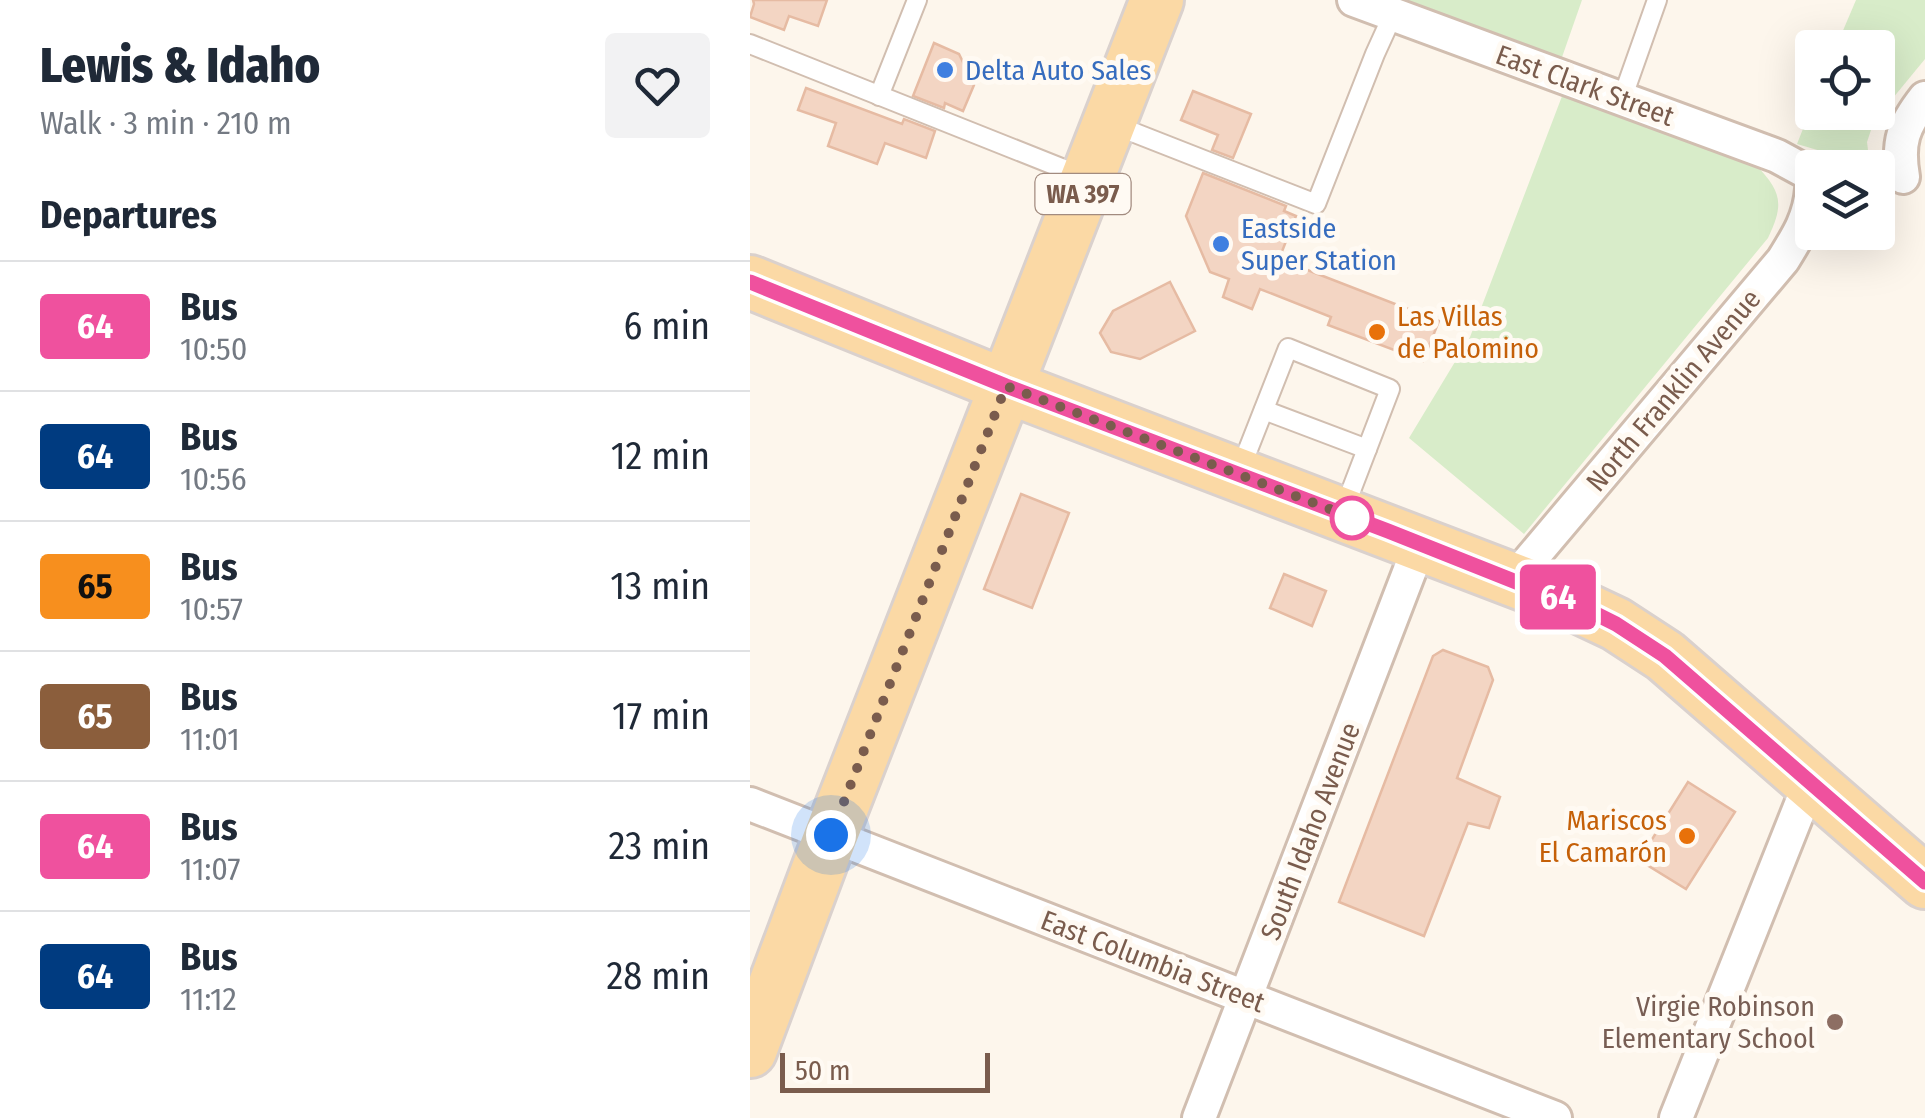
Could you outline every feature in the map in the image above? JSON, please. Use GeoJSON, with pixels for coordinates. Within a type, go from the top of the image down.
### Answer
{"type":"FeatureCollection","features":[{"type":"Feature","properties":{"kind":"main road","name":"WA 397"},"geometry":{"type":"LineString","coordinates":[[750,1051],[1157,0]]}},
{"type":"Feature","properties":{"kind":"main road"},"geometry":{"type":"LineString","coordinates":[[750,282],[1006,386],[1594,613],[1665,656],[1925,882]]}},
{"type":"Feature","properties":{"kind":"street","name":"East Clark Street"},"geometry":{"type":"LineString","coordinates":[[1354,0],[1396,7],[1795,166]]}},
{"type":"Feature","properties":{"kind":"street"},"geometry":{"type":"LineString","coordinates":[[1902,177],[1899,153],[1903,133],[1925,98]]}},
{"type":"Feature","properties":{"kind":"street","name":"North Franklin Avenue"},"geometry":{"type":"LineString","coordinates":[[1513,580],[1784,260],[1795,242]]}},
{"type":"Feature","properties":{"kind":"street","name":"South Idaho Avenue"},"geometry":{"type":"LineString","coordinates":[[1199,1118],[1420,544]]}},
{"type":"Feature","properties":{"kind":"street"},"geometry":{"type":"LineString","coordinates":[[1676,1118],[1810,782]]}},
{"type":"Feature","properties":{"kind":"street","name":"East Columbia Street"},"geometry":{"type":"LineString","coordinates":[[750,804],[1556,1118]]}},
{"type":"Feature","properties":{"kind":"lane"},"geometry":{"type":"LineString","coordinates":[[880,96],[916,0]]}},
{"type":"Feature","properties":{"kind":"lane"},"geometry":{"type":"LineString","coordinates":[[1622,99],[1657,0]]}},
{"type":"Feature","properties":{"kind":"lane"},"geometry":{"type":"LineString","coordinates":[[1110,123],[1316,204],[1396,7]]}},
{"type":"Feature","properties":{"kind":"lane"},"geometry":{"type":"LineString","coordinates":[[750,44],[1089,179]]}},
{"type":"Feature","properties":{"kind":"lane"},"geometry":{"type":"LineString","coordinates":[[1238,475],[1288,348],[1390,388],[1342,514]]}},
{"type":"Feature","properties":{"kind":"lane"},"geometry":{"type":"LineString","coordinates":[[1264,410],[1367,449]]}},
{"type":"Feature","properties":{"kind":"green space"},"geometry":{"type":"Polygon","coordinates":[[[1401,0],[1582,0],[1561,60],[1401,0]]]}},
{"type":"Feature","properties":{"kind":"green space"},"geometry":{"type":"Polygon","coordinates":[[[1856,0],[1925,0],[1925,59],[1895,95],[1895,30],[1843,30],[1856,0]]]}},
{"type":"Feature","properties":{"kind":"green space"},"geometry":{"type":"Polygon","coordinates":[[[1564,91],[1755,164],[1775,190],[1778,206],[1768,238],[1524,534],[1409,438],[1470,337],[1564,91]]]}},
{"type":"Feature","properties":{"kind":"green space"},"geometry":{"type":"Polygon","coordinates":[[[1803,130],[1871,130],[1868,150],[1817,150],[1797,144],[1803,130]]]}},
{"type":"Feature","properties":{"kind":"building"},"geometry":{"type":"Polygon","coordinates":[[[753,0],[827,0],[818,26],[789,16],[784,30],[750,17],[753,0]]]}},
{"type":"Feature","properties":{"kind":"building","name":"Delta Auto Sales"},"geometry":{"type":"Polygon","coordinates":[[[934,43],[959,54],[974,85],[963,111],[913,96],[934,43]]]}},
{"type":"Feature","properties":{"kind":"building"},"geometry":{"type":"Polygon","coordinates":[[[806,88],[902,124],[904,119],[935,131],[926,158],[885,143],[877,164],[828,146],[836,123],[798,110],[806,88]]]}},
{"type":"Feature","properties":{"kind":"building"},"geometry":{"type":"Polygon","coordinates":[[[1193,91],[1251,114],[1233,158],[1212,150],[1218,135],[1181,120],[1193,91]]]}},
{"type":"Feature","properties":{"kind":"building"},"geometry":{"type":"Polygon","coordinates":[[[1203,173],[1286,206],[1284,211],[1296,216],[1279,259],[1439,321],[1423,361],[1328,325],[1331,317],[1260,289],[1252,309],[1223,297],[1229,279],[1210,272],[1186,216],[1203,173]]]}},
{"type":"Feature","properties":{"kind":"building"},"geometry":{"type":"Polygon","coordinates":[[[1170,282],[1195,331],[1140,359],[1111,352],[1100,333],[1113,311],[1170,282]]]}},
{"type":"Feature","properties":{"kind":"building"},"geometry":{"type":"Polygon","coordinates":[[[1021,494],[1069,513],[1032,608],[984,589],[1021,494]]]}},
{"type":"Feature","properties":{"kind":"building"},"geometry":{"type":"Polygon","coordinates":[[[1284,574],[1326,591],[1312,626],[1270,608],[1284,574]]]}},
{"type":"Feature","properties":{"kind":"building"},"geometry":{"type":"Polygon","coordinates":[[[1443,650],[1488,667],[1493,680],[1457,778],[1500,797],[1489,828],[1468,823],[1424,936],[1339,902],[1433,656],[1443,650]]]}},
{"type":"Feature","properties":{"kind":"building","name":"Mariscos El Camarón"},"geometry":{"type":"Polygon","coordinates":[[[1688,782],[1735,812],[1686,889],[1639,860],[1688,782]]]}},
{"type":"Feature","properties":{"kind":"bus line","name":"64"},"geometry":{"type":"LineString","coordinates":[[750,282],[1006,386],[1538,589],[1616,624],[1665,656],[1925,882]]}},
{"type":"Feature","properties":{"kind":"place","name":"Delta Auto Sales"},"geometry":{"type":"Point","coordinates":[945,70]}},
{"type":"Feature","properties":{"kind":"place","name":"Eastside Super Station"},"geometry":{"type":"Point","coordinates":[1221,244]}},
{"type":"Feature","properties":{"kind":"place","name":"Las Villas de Palomino"},"geometry":{"type":"Point","coordinates":[1377,332]}},
{"type":"Feature","properties":{"kind":"place","name":"Mariscos El Camarón"},"geometry":{"type":"Point","coordinates":[1687,836]}},
{"type":"Feature","properties":{"kind":"place","name":"Virgie Robinson Elementary School"},"geometry":{"type":"Point","coordinates":[1835,1022]}},
{"type":"Feature","properties":{"kind":"route"},"geometry":{"type":"LineString","coordinates":[[831,835],[1006,386],[1356,519],[1352,518]]}}]}
